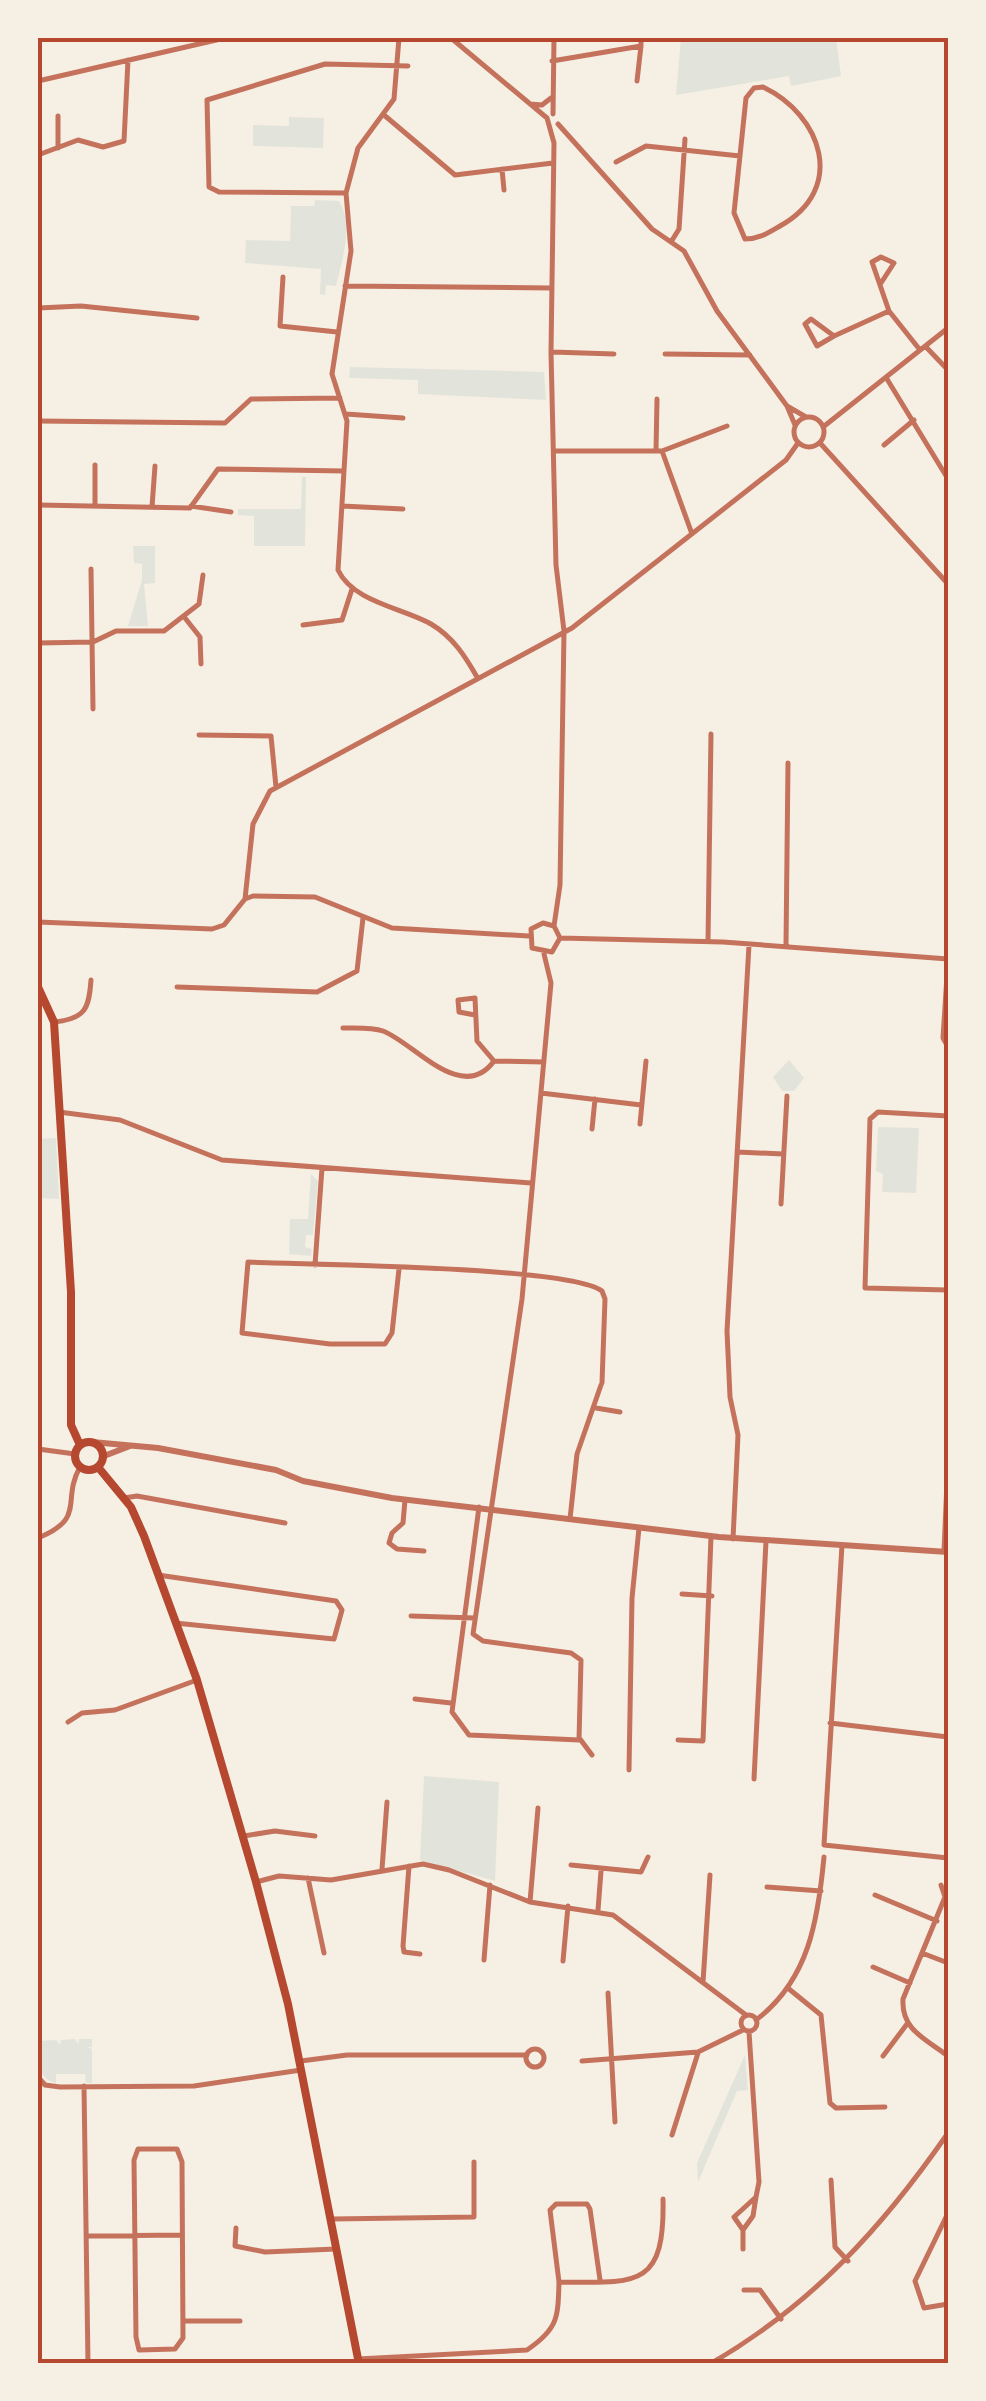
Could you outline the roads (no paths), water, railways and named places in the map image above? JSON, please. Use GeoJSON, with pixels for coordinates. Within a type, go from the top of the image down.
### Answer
{"type":"FeatureCollection","features":[{"type":"Feature","properties":{"kind":"main road"},"geometry":{"type":"LineString","coordinates":[[38,986],[54,1022],[71,1292],[71,1425],[80,1467],[98,1467]]}},
{"type":"Feature","properties":{"kind":"main road"},"geometry":{"type":"LineString","coordinates":[[78,1449],[92,1442],[104,1456],[98,1467]]}},
{"type":"Feature","properties":{"kind":"main road"},"geometry":{"type":"LineString","coordinates":[[98,1467],[124,1498],[158,1575],[196,1680],[256,1882],[300,2066],[358,2361]]}},
{"type":"Feature","properties":{"kind":"street"},"geometry":{"type":"LineString","coordinates":[[38,82],[225,38]]}},
{"type":"Feature","properties":{"kind":"street"},"geometry":{"type":"LineString","coordinates":[[399,38],[394,99],[358,148],[346,193],[351,251],[332,374],[345,414],[338,570],[352,588],[432,624],[463,652],[477,677]]}},
{"type":"Feature","properties":{"kind":"street"},"geometry":{"type":"LineString","coordinates":[[451,38],[529,104],[550,116],[652,229],[684,252],[787,406],[798,442],[806,448],[820,443]]}},
{"type":"Feature","properties":{"kind":"street"},"geometry":{"type":"LineString","coordinates":[[554,38],[550,116],[555,126],[551,352],[556,565],[564,632],[554,926],[560,938]]}},
{"type":"Feature","properties":{"kind":"street"},"geometry":{"type":"LineString","coordinates":[[552,61],[641,42],[637,81]]}},
{"type":"Feature","properties":{"kind":"street"},"geometry":{"type":"LineString","coordinates":[[38,154],[78,140],[104,147],[124,140],[128,60]]}},
{"type":"Feature","properties":{"kind":"street"},"geometry":{"type":"LineString","coordinates":[[346,193],[219,192],[210,187],[207,100],[326,64],[408,66]]}},
{"type":"Feature","properties":{"kind":"street"},"geometry":{"type":"LineString","coordinates":[[763,87],[799,110],[820,153],[814,192],[804,208],[787,222],[753,239],[739,235],[734,213],[740,156],[746,98],[754,88],[763,87]]}},
{"type":"Feature","properties":{"kind":"street"},"geometry":{"type":"LineString","coordinates":[[529,104],[542,106],[553,96]]}},
{"type":"Feature","properties":{"kind":"street"},"geometry":{"type":"LineString","coordinates":[[384,115],[455,176],[553,162]]}},
{"type":"Feature","properties":{"kind":"street"},"geometry":{"type":"LineString","coordinates":[[58,116],[58,148]]}},
{"type":"Feature","properties":{"kind":"street"},"geometry":{"type":"LineString","coordinates":[[671,242],[679,230],[685,139]]}},
{"type":"Feature","properties":{"kind":"street"},"geometry":{"type":"LineString","coordinates":[[616,162],[646,146],[740,156]]}},
{"type":"Feature","properties":{"kind":"street"},"geometry":{"type":"LineString","coordinates":[[502,169],[504,190]]}},
{"type":"Feature","properties":{"kind":"street"},"geometry":{"type":"LineString","coordinates":[[881,283],[894,264],[881,257],[872,262],[889,310],[948,370]]}},
{"type":"Feature","properties":{"kind":"street"},"geometry":{"type":"LineString","coordinates":[[284,277],[280,326],[338,332]]}},
{"type":"Feature","properties":{"kind":"street"},"geometry":{"type":"LineString","coordinates":[[345,286],[552,288]]}},
{"type":"Feature","properties":{"kind":"street"},"geometry":{"type":"LineString","coordinates":[[38,308],[81,306],[197,318]]}},
{"type":"Feature","properties":{"kind":"street"},"geometry":{"type":"LineString","coordinates":[[834,336],[811,320],[805,324],[817,346],[889,310]]}},
{"type":"Feature","properties":{"kind":"street"},"geometry":{"type":"LineString","coordinates":[[820,443],[824,427],[948,328]]}},
{"type":"Feature","properties":{"kind":"street"},"geometry":{"type":"LineString","coordinates":[[551,352],[614,354]]}},
{"type":"Feature","properties":{"kind":"street"},"geometry":{"type":"LineString","coordinates":[[665,354],[750,355]]}},
{"type":"Feature","properties":{"kind":"street"},"geometry":{"type":"LineString","coordinates":[[887,379],[948,479]]}},
{"type":"Feature","properties":{"kind":"street"},"geometry":{"type":"LineString","coordinates":[[38,421],[225,423],[251,399],[340,398]]}},
{"type":"Feature","properties":{"kind":"street"},"geometry":{"type":"LineString","coordinates":[[657,399],[659,451],[692,534]]}},
{"type":"Feature","properties":{"kind":"street"},"geometry":{"type":"LineString","coordinates":[[787,406],[815,418],[824,427]]}},
{"type":"Feature","properties":{"kind":"street"},"geometry":{"type":"LineString","coordinates":[[345,414],[403,418]]}},
{"type":"Feature","properties":{"kind":"street"},"geometry":{"type":"LineString","coordinates":[[795,425],[806,417]]}},
{"type":"Feature","properties":{"kind":"street"},"geometry":{"type":"LineString","coordinates":[[884,445],[914,420]]}},
{"type":"Feature","properties":{"kind":"street"},"geometry":{"type":"LineString","coordinates":[[554,452],[659,451],[727,426]]}},
{"type":"Feature","properties":{"kind":"street"},"geometry":{"type":"LineString","coordinates":[[38,922],[212,929],[224,925],[245,898],[253,824],[263,800],[276,786],[564,632],[786,460],[798,442]]}},
{"type":"Feature","properties":{"kind":"street"},"geometry":{"type":"LineString","coordinates":[[820,443],[948,584]]}},
{"type":"Feature","properties":{"kind":"street"},"geometry":{"type":"LineString","coordinates":[[95,464],[96,506]]}},
{"type":"Feature","properties":{"kind":"street"},"geometry":{"type":"LineString","coordinates":[[152,507],[155,466]]}},
{"type":"Feature","properties":{"kind":"street"},"geometry":{"type":"LineString","coordinates":[[191,506],[218,469],[344,472]]}},
{"type":"Feature","properties":{"kind":"street"},"geometry":{"type":"LineString","coordinates":[[38,505],[191,506],[231,512]]}},
{"type":"Feature","properties":{"kind":"street"},"geometry":{"type":"LineString","coordinates":[[342,506],[403,509]]}},
{"type":"Feature","properties":{"kind":"street"},"geometry":{"type":"LineString","coordinates":[[91,570],[93,709]]}},
{"type":"Feature","properties":{"kind":"street"},"geometry":{"type":"LineString","coordinates":[[38,643],[93,642],[116,631],[164,631],[198,604],[203,576]]}},
{"type":"Feature","properties":{"kind":"street"},"geometry":{"type":"LineString","coordinates":[[303,625],[342,620],[352,588]]}},
{"type":"Feature","properties":{"kind":"street"},"geometry":{"type":"LineString","coordinates":[[185,618],[200,637],[201,664]]}},
{"type":"Feature","properties":{"kind":"street"},"geometry":{"type":"LineString","coordinates":[[708,942],[711,734]]}},
{"type":"Feature","properties":{"kind":"street"},"geometry":{"type":"LineString","coordinates":[[199,735],[270,736],[276,786]]}},
{"type":"Feature","properties":{"kind":"street"},"geometry":{"type":"LineString","coordinates":[[786,947],[788,763]]}},
{"type":"Feature","properties":{"kind":"street"},"geometry":{"type":"LineString","coordinates":[[245,898],[315,897],[392,928],[529,936],[557,906]]}},
{"type":"Feature","properties":{"kind":"street"},"geometry":{"type":"LineString","coordinates":[[177,987],[317,992],[357,971],[363,918]]}},
{"type":"Feature","properties":{"kind":"street"},"geometry":{"type":"LineString","coordinates":[[543,923],[554,926]]}},
{"type":"Feature","properties":{"kind":"street"},"geometry":{"type":"LineString","coordinates":[[529,936],[532,948],[544,954],[552,952],[560,938]]}},
{"type":"Feature","properties":{"kind":"street"},"geometry":{"type":"LineString","coordinates":[[560,938],[749,944],[948,960],[943,1038],[948,1046]]}},
{"type":"Feature","properties":{"kind":"street"},"geometry":{"type":"LineString","coordinates":[[733,1538],[738,1435],[730,1397],[727,1331],[749,944]]}},
{"type":"Feature","properties":{"kind":"street"},"geometry":{"type":"LineString","coordinates":[[544,954],[551,983],[524,1275],[474,1634],[478,1640],[572,1653],[581,1660],[580,1739],[592,1756]]}},
{"type":"Feature","properties":{"kind":"street"},"geometry":{"type":"LineString","coordinates":[[54,1022],[83,1015],[89,1007],[91,980]]}},
{"type":"Feature","properties":{"kind":"street"},"geometry":{"type":"LineString","coordinates":[[476,1015],[460,1012],[458,1000],[475,998],[476,1015],[476,1041],[494,1061]]}},
{"type":"Feature","properties":{"kind":"street"},"geometry":{"type":"LineString","coordinates":[[343,1028],[382,1030],[443,1072],[478,1073],[494,1061],[544,1062]]}},
{"type":"Feature","properties":{"kind":"street"},"geometry":{"type":"LineString","coordinates":[[640,1124],[646,1061]]}},
{"type":"Feature","properties":{"kind":"street"},"geometry":{"type":"LineString","coordinates":[[540,1093],[641,1104]]}},
{"type":"Feature","properties":{"kind":"street"},"geometry":{"type":"LineString","coordinates":[[782,1204],[787,1096]]}},
{"type":"Feature","properties":{"kind":"street"},"geometry":{"type":"LineString","coordinates":[[592,1129],[595,1099]]}},
{"type":"Feature","properties":{"kind":"street"},"geometry":{"type":"LineString","coordinates":[[60,1112],[120,1120],[222,1160],[531,1184]]}},
{"type":"Feature","properties":{"kind":"street"},"geometry":{"type":"LineString","coordinates":[[948,1116],[878,1112],[870,1119],[864,1288],[948,1290]]}},
{"type":"Feature","properties":{"kind":"street"},"geometry":{"type":"LineString","coordinates":[[737,1152],[784,1154]]}},
{"type":"Feature","properties":{"kind":"street"},"geometry":{"type":"LineString","coordinates":[[315,1265],[322,1168]]}},
{"type":"Feature","properties":{"kind":"street"},"geometry":{"type":"LineString","coordinates":[[400,1269],[392,1333],[385,1344],[330,1344],[242,1333],[248,1262],[400,1269],[524,1275],[584,1283],[602,1292],[606,1309],[602,1384],[577,1454],[570,1519]]}},
{"type":"Feature","properties":{"kind":"street"},"geometry":{"type":"LineString","coordinates":[[596,1408],[620,1412]]}},
{"type":"Feature","properties":{"kind":"street"},"geometry":{"type":"LineString","coordinates":[[92,1442],[139,1446],[276,1470],[303,1481],[406,1500],[711,1537],[946,1551],[948,1459]]}},
{"type":"Feature","properties":{"kind":"street"},"geometry":{"type":"LineString","coordinates":[[104,1456],[117,1448],[139,1446]]}},
{"type":"Feature","properties":{"kind":"street"},"geometry":{"type":"LineString","coordinates":[[38,1449],[78,1449]]}},
{"type":"Feature","properties":{"kind":"street"},"geometry":{"type":"LineString","coordinates":[[38,1538],[60,1528],[68,1518],[80,1467]]}},
{"type":"Feature","properties":{"kind":"street"},"geometry":{"type":"LineString","coordinates":[[124,1498],[137,1496],[285,1523]]}},
{"type":"Feature","properties":{"kind":"street"},"geometry":{"type":"LineString","coordinates":[[406,1500],[403,1524],[392,1533],[390,1543],[397,1550],[424,1551]]}},
{"type":"Feature","properties":{"kind":"street"},"geometry":{"type":"LineString","coordinates":[[480,1507],[450,1704],[460,1728],[469,1735],[568,1743],[580,1739]]}},
{"type":"Feature","properties":{"kind":"street"},"geometry":{"type":"LineString","coordinates":[[629,1770],[632,1598],[639,1528]]}},
{"type":"Feature","properties":{"kind":"street"},"geometry":{"type":"LineString","coordinates":[[678,1740],[703,1741],[712,1596],[711,1537]]}},
{"type":"Feature","properties":{"kind":"street"},"geometry":{"type":"LineString","coordinates":[[754,1779],[766,1541]]}},
{"type":"Feature","properties":{"kind":"street"},"geometry":{"type":"LineString","coordinates":[[842,1546],[824,1844],[948,1858]]}},
{"type":"Feature","properties":{"kind":"street"},"geometry":{"type":"LineString","coordinates":[[158,1575],[336,1601],[342,1610],[334,1639],[175,1623]]}},
{"type":"Feature","properties":{"kind":"street"},"geometry":{"type":"LineString","coordinates":[[682,1594],[712,1596]]}},
{"type":"Feature","properties":{"kind":"street"},"geometry":{"type":"LineString","coordinates":[[411,1616],[475,1618]]}},
{"type":"Feature","properties":{"kind":"street"},"geometry":{"type":"LineString","coordinates":[[68,1722],[82,1714],[115,1710],[196,1680]]}},
{"type":"Feature","properties":{"kind":"street"},"geometry":{"type":"LineString","coordinates":[[415,1700],[450,1704]]}},
{"type":"Feature","properties":{"kind":"street"},"geometry":{"type":"LineString","coordinates":[[830,1723],[948,1736]]}},
{"type":"Feature","properties":{"kind":"street"},"geometry":{"type":"LineString","coordinates":[[382,1869],[387,1802]]}},
{"type":"Feature","properties":{"kind":"street"},"geometry":{"type":"LineString","coordinates":[[530,1902],[538,1808]]}},
{"type":"Feature","properties":{"kind":"street"},"geometry":{"type":"LineString","coordinates":[[242,1836],[274,1831],[315,1836]]}},
{"type":"Feature","properties":{"kind":"street"},"geometry":{"type":"LineString","coordinates":[[571,1864],[602,1871],[641,1872],[648,1857]]}},
{"type":"Feature","properties":{"kind":"street"},"geometry":{"type":"LineString","coordinates":[[582,2061],[698,2052],[746,2031],[788,1989],[804,1960],[821,1891],[824,1858]]}},
{"type":"Feature","properties":{"kind":"street"},"geometry":{"type":"LineString","coordinates":[[409,1864],[404,1946],[408,1953],[420,1954]]}},
{"type":"Feature","properties":{"kind":"street"},"geometry":{"type":"LineString","coordinates":[[256,1882],[279,1876],[332,1880],[409,1864],[436,1866],[530,1902],[598,1910],[614,1915],[756,2020]]}},
{"type":"Feature","properties":{"kind":"street"},"geometry":{"type":"LineString","coordinates":[[598,1910],[602,1871]]}},
{"type":"Feature","properties":{"kind":"street"},"geometry":{"type":"LineString","coordinates":[[703,1982],[710,1876]]}},
{"type":"Feature","properties":{"kind":"street"},"geometry":{"type":"LineString","coordinates":[[308,1878],[324,1952]]}},
{"type":"Feature","properties":{"kind":"street"},"geometry":{"type":"LineString","coordinates":[[941,1885],[945,1897],[903,1999],[902,2017],[948,2056]]}},
{"type":"Feature","properties":{"kind":"street"},"geometry":{"type":"LineString","coordinates":[[484,1960],[490,1886]]}},
{"type":"Feature","properties":{"kind":"street"},"geometry":{"type":"LineString","coordinates":[[767,1887],[821,1891]]}},
{"type":"Feature","properties":{"kind":"street"},"geometry":{"type":"LineString","coordinates":[[875,1895],[936,1921]]}},
{"type":"Feature","properties":{"kind":"street"},"geometry":{"type":"LineString","coordinates":[[563,1961],[568,1906]]}},
{"type":"Feature","properties":{"kind":"street"},"geometry":{"type":"LineString","coordinates":[[922,1953],[948,1963]]}},
{"type":"Feature","properties":{"kind":"street"},"geometry":{"type":"LineString","coordinates":[[873,1967],[910,1983]]}},
{"type":"Feature","properties":{"kind":"street"},"geometry":{"type":"LineString","coordinates":[[788,1989],[821,2015],[830,2103],[836,2108],[884,2107]]}},
{"type":"Feature","properties":{"kind":"street"},"geometry":{"type":"LineString","coordinates":[[608,1993],[615,2122]]}},
{"type":"Feature","properties":{"kind":"street"},"geometry":{"type":"LineString","coordinates":[[743,2230],[753,2216],[756,2197],[746,2015]]}},
{"type":"Feature","properties":{"kind":"street"},"geometry":{"type":"LineString","coordinates":[[883,2056],[907,2024]]}},
{"type":"Feature","properties":{"kind":"street"},"geometry":{"type":"LineString","coordinates":[[672,2135],[698,2052]]}},
{"type":"Feature","properties":{"kind":"street"},"geometry":{"type":"LineString","coordinates":[[38,2077],[46,2085],[194,2086],[347,2055],[527,2054]]}},
{"type":"Feature","properties":{"kind":"street"},"geometry":{"type":"LineString","coordinates":[[84,2086],[88,2364]]}},
{"type":"Feature","properties":{"kind":"street"},"geometry":{"type":"LineString","coordinates":[[710,2364],[781,2319],[848,2261],[880,2227],[948,2134]]}},
{"type":"Feature","properties":{"kind":"street"},"geometry":{"type":"LineString","coordinates":[[138,2149],[177,2150],[182,2162],[182,2235],[183,2338],[174,2349],[139,2350],[134,2160],[138,2149]]}},
{"type":"Feature","properties":{"kind":"street"},"geometry":{"type":"LineString","coordinates":[[330,2220],[474,2217],[474,2162]]}},
{"type":"Feature","properties":{"kind":"street"},"geometry":{"type":"LineString","coordinates":[[831,2180],[835,2247],[848,2261]]}},
{"type":"Feature","properties":{"kind":"street"},"geometry":{"type":"LineString","coordinates":[[743,2249],[743,2230],[734,2217],[756,2197]]}},
{"type":"Feature","properties":{"kind":"street"},"geometry":{"type":"LineString","coordinates":[[559,2282],[635,2280],[650,2270],[664,2238],[663,2198]]}},
{"type":"Feature","properties":{"kind":"street"},"geometry":{"type":"LineString","coordinates":[[358,2361],[527,2350],[549,2335],[558,2314],[559,2282],[550,2210],[556,2204],[574,2202],[587,2204],[590,2209],[600,2280]]}},
{"type":"Feature","properties":{"kind":"street"},"geometry":{"type":"LineString","coordinates":[[948,2213],[915,2281],[924,2308],[948,2304]]}},
{"type":"Feature","properties":{"kind":"street"},"geometry":{"type":"LineString","coordinates":[[236,2228],[235,2246],[265,2252],[336,2250]]}},
{"type":"Feature","properties":{"kind":"street"},"geometry":{"type":"LineString","coordinates":[[86,2236],[182,2235]]}},
{"type":"Feature","properties":{"kind":"street"},"geometry":{"type":"LineString","coordinates":[[744,2290],[760,2290],[781,2319]]}},
{"type":"Feature","properties":{"kind":"street"},"geometry":{"type":"LineString","coordinates":[[183,2321],[240,2321]]}}]}
